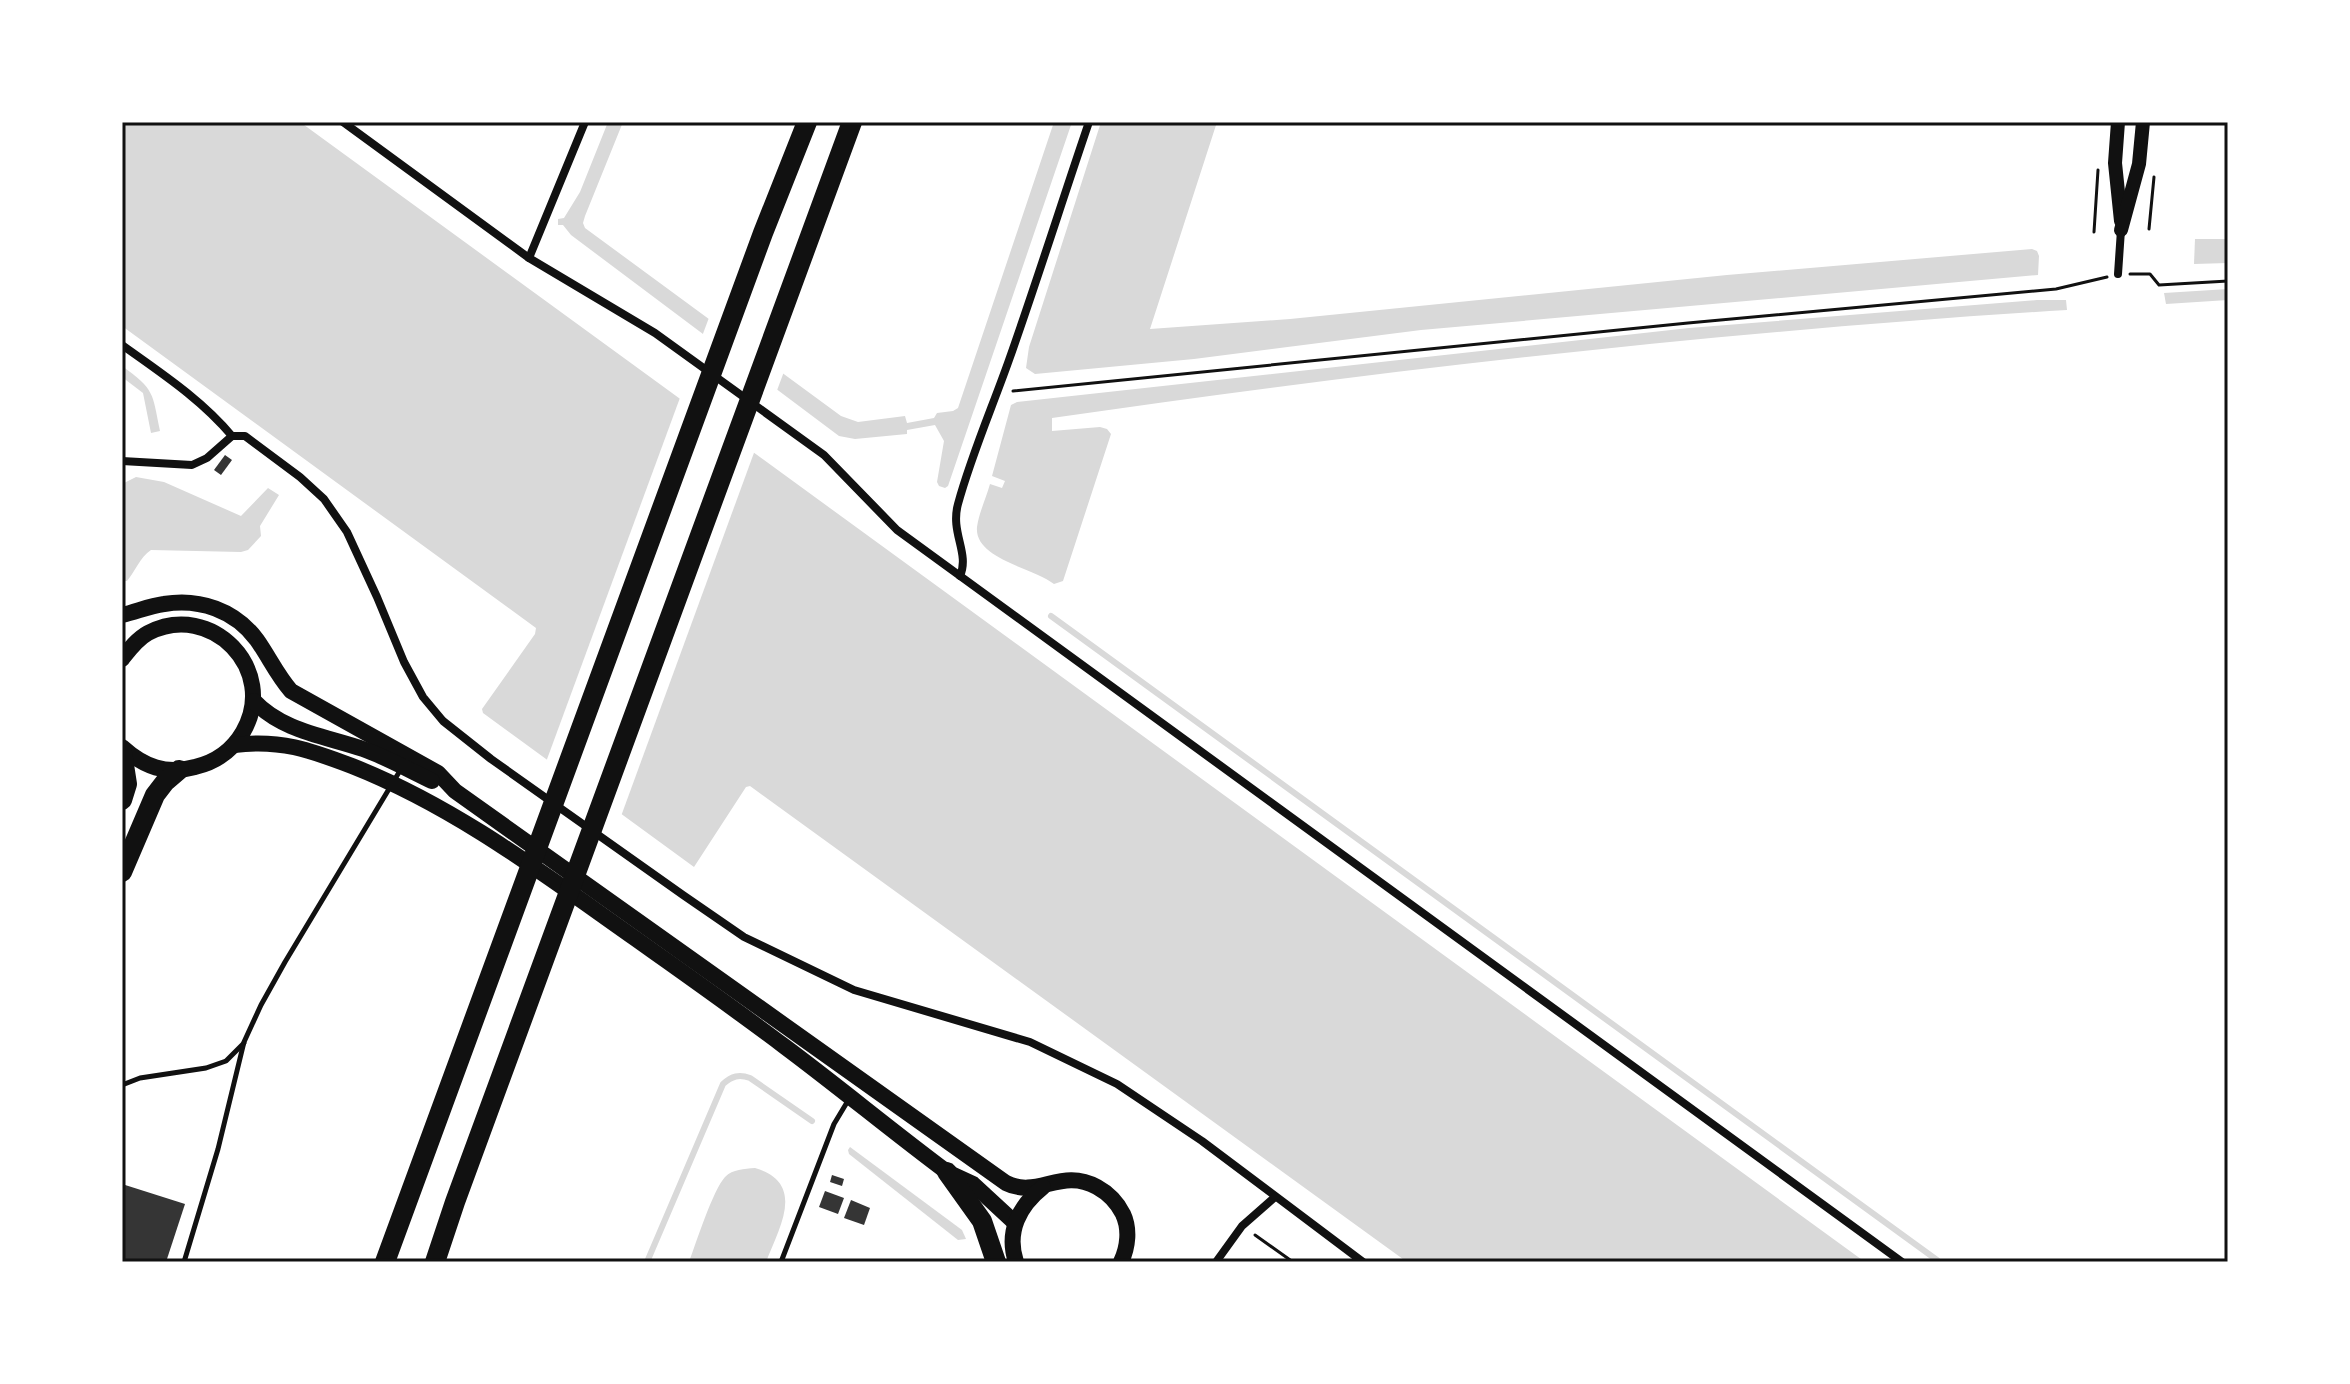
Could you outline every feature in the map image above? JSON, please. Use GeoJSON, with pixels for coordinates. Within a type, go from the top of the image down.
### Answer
{"type":"FeatureCollection","features":[{"type":"Feature","properties":{"kind":"highway"},"geometry":{"type":"LineString","coordinates":[[385,1262],[763,233],[807,122]]}},
{"type":"Feature","properties":{"kind":"highway"},"geometry":{"type":"LineString","coordinates":[[435,1262],[852,122]]}},
{"type":"Feature","properties":{"kind":"highway"},"geometry":{"type":"LineString","coordinates":[[122,750],[127,784],[122,800]]}},
{"type":"Feature","properties":{"kind":"highway"},"geometry":{"type":"LineString","coordinates":[[122,872],[155,795],[179,770]]}},
{"type":"Feature","properties":{"kind":"highway"},"geometry":{"type":"LineString","coordinates":[[947,1172],[982,1221],[996,1262]]}},
{"type":"Feature","properties":{"kind":"main road"},"geometry":{"type":"LineString","coordinates":[[122,615],[179,602],[211,606],[227,613],[257,639],[278,677],[291,691],[438,773],[455,791]]}},
{"type":"Feature","properties":{"kind":"main road"},"geometry":{"type":"LineString","coordinates":[[122,659],[149,632],[187,625],[208,629],[226,641],[243,659],[254,701],[246,728],[234,745],[221,757],[203,765],[179,770],[157,769],[122,750]]}},
{"type":"Feature","properties":{"kind":"main road"},"geometry":{"type":"LineString","coordinates":[[122,645],[139,639]]}},
{"type":"Feature","properties":{"kind":"main road"},"geometry":{"type":"LineString","coordinates":[[254,701],[265,714],[281,723],[366,750],[455,791],[996,1177],[1014,1187],[1027,1189],[1069,1179],[1081,1180],[1107,1194],[1124,1216],[1127,1242],[1125,1260]]}},
{"type":"Feature","properties":{"kind":"main road"},"geometry":{"type":"LineString","coordinates":[[234,745],[258,742],[298,748],[394,783],[447,810],[775,1039],[947,1172],[973,1184],[1015,1223]]}},
{"type":"Feature","properties":{"kind":"main road"},"geometry":{"type":"LineString","coordinates":[[1016,1262],[1012,1239],[1015,1223],[1026,1203],[1048,1184]]}},
{"type":"Feature","properties":{"kind":"street"},"geometry":{"type":"LineString","coordinates":[[343,122],[529,258],[655,333],[824,455],[897,530],[1902,1262]]}},
{"type":"Feature","properties":{"kind":"street"},"geometry":{"type":"LineString","coordinates":[[529,258],[585,122]]}},
{"type":"Feature","properties":{"kind":"street"},"geometry":{"type":"LineString","coordinates":[[960,576],[964,567],[956,533],[957,505],[1089,122]]}},
{"type":"Feature","properties":{"kind":"street"},"geometry":{"type":"LineString","coordinates":[[2118,122],[2115,163],[2121,230],[2118,274]]}},
{"type":"Feature","properties":{"kind":"street"},"geometry":{"type":"LineString","coordinates":[[2121,230],[2139,164],[2143,122]]}},
{"type":"Feature","properties":{"kind":"street"},"geometry":{"type":"LineString","coordinates":[[122,345],[199,401],[232,436]]}},
{"type":"Feature","properties":{"kind":"street"},"geometry":{"type":"LineString","coordinates":[[122,461],[192,465],[207,458],[232,436],[245,436],[324,499],[347,532],[404,662],[423,697],[443,721],[491,759],[744,937],[854,990],[1030,1042],[1117,1084],[1202,1141],[1363,1262]]}},
{"type":"Feature","properties":{"kind":"street"},"geometry":{"type":"LineString","coordinates":[[1216,1262],[1242,1226],[1275,1197]]}},
{"type":"Feature","properties":{"kind":"lane"},"geometry":{"type":"LineString","coordinates":[[184,1262],[218,1149],[244,1042],[285,962],[402,766]]}},
{"type":"Feature","properties":{"kind":"lane"},"geometry":{"type":"LineString","coordinates":[[122,1085],[140,1078],[206,1068],[226,1061],[244,1042]]}},
{"type":"Feature","properties":{"kind":"lane"},"geometry":{"type":"LineString","coordinates":[[781,1262],[834,1124],[849,1098]]}},
{"type":"Feature","properties":{"kind":"path"},"geometry":{"type":"LineString","coordinates":[[2094,232],[2098,163]]}},
{"type":"Feature","properties":{"kind":"path"},"geometry":{"type":"LineString","coordinates":[[997,393],[2056,289],[2118,274],[2150,274],[2159,285],[2228,281]]}},
{"type":"Feature","properties":{"kind":"path"},"geometry":{"type":"LineString","coordinates":[[1265,1241],[1293,1262]]}},
{"type":"Feature","properties":{"kind":"shaded area"},"geometry":{"type":"Polygon","coordinates":[[[122,122],[300,122],[1865,1262],[1407,1262],[750,786],[746,787],[694,867],[483,713],[482,709],[535,634],[536,628],[122,326],[122,122]]]}},
{"type":"Feature","properties":{"kind":"shaded area"},"geometry":{"type":"Polygon","coordinates":[[[608,122],[623,122],[585,216],[585,228],[841,416],[858,422],[905,416],[907,423],[934,418],[937,413],[958,408],[1054,122],[1072,122],[948,486],[939,486],[937,482],[944,441],[935,425],[907,430],[907,434],[855,439],[839,436],[571,235],[563,225],[558,225],[558,219],[564,218],[580,192],[608,122]]]}},
{"type":"Feature","properties":{"kind":"shaded area"},"geometry":{"type":"Polygon","coordinates":[[[1101,122],[1217,122],[1150,329],[1290,319],[1727,275],[2032,249],[2039,256],[2038,275],[1421,330],[1194,359],[1035,374],[1026,368],[1029,347],[1101,122]]]}},
{"type":"Feature","properties":{"kind":"shaded area"},"geometry":{"type":"Polygon","coordinates":[[[2195,239],[2228,239],[2228,263],[2194,264],[2195,239]]]}},
{"type":"Feature","properties":{"kind":"shaded area"},"geometry":{"type":"Polygon","coordinates":[[[2228,289],[2228,300],[2166,304],[2164,293],[2228,289]]]}},
{"type":"Feature","properties":{"kind":"shaded area"},"geometry":{"type":"Polygon","coordinates":[[[2066,300],[2067,310],[1686,340],[1305,383],[1052,418],[1052,431],[1100,427],[1111,434],[1063,581],[1054,584],[1007,562],[985,547],[979,538],[978,522],[990,484],[1002,488],[1005,481],[992,476],[1011,405],[1017,402],[1689,328],[2066,300]]]}},
{"type":"Feature","properties":{"kind":"shaded area"},"geometry":{"type":"Polygon","coordinates":[[[122,366],[150,393],[160,431],[151,433],[143,393],[122,377],[122,366]]]}},
{"type":"Feature","properties":{"kind":"shaded area"},"geometry":{"type":"Polygon","coordinates":[[[136,477],[164,482],[241,516],[268,488],[279,495],[260,526],[261,536],[248,550],[151,550],[127,581],[122,581],[122,484],[136,477]]]}},
{"type":"Feature","properties":{"kind":"shaded area"},"geometry":{"type":"Polygon","coordinates":[[[850,1147],[962,1230],[966,1239],[958,1240],[849,1154],[850,1147]]]}},
{"type":"Feature","properties":{"kind":"shaded area"},"geometry":{"type":"Polygon","coordinates":[[[755,1168],[771,1175],[785,1195],[782,1221],[766,1262],[689,1262],[720,1184],[732,1172],[755,1168]]]}},
{"type":"Feature","properties":{"kind":"pier"},"geometry":{"type":"Polygon","coordinates":[[[710,315],[785,369],[776,393],[701,339],[710,315]]]}},
{"type":"Feature","properties":{"kind":"pier"},"geometry":{"type":"Polygon","coordinates":[[[681,395],[755,450],[620,819],[546,762],[681,395]]]}},
{"type":"Feature","properties":{"kind":"building"},"geometry":{"type":"Polygon","coordinates":[[[225,455],[232,460],[221,475],[214,470],[225,455]]]}},
{"type":"Feature","properties":{"kind":"building"},"geometry":{"type":"Polygon","coordinates":[[[832,1175],[844,1179],[842,1186],[830,1182],[832,1175]]]}},
{"type":"Feature","properties":{"kind":"building"},"geometry":{"type":"Polygon","coordinates":[[[122,1184],[185,1204],[166,1262],[122,1262],[122,1184]]]}},
{"type":"Feature","properties":{"kind":"building"},"geometry":{"type":"Polygon","coordinates":[[[825,1191],[844,1198],[838,1214],[819,1207],[825,1191]]]}},
{"type":"Feature","properties":{"kind":"building"},"geometry":{"type":"Polygon","coordinates":[[[851,1200],[870,1208],[864,1225],[844,1218],[851,1200]]]}},
{"type":"Feature","properties":{"kind":"waterway"},"geometry":{"type":"LineString","coordinates":[[1051,616],[1937,1260]]}},
{"type":"Feature","properties":{"kind":"waterway"},"geometry":{"type":"LineString","coordinates":[[647,1262],[723,1084],[736,1076],[750,1078],[812,1121]]}}]}
